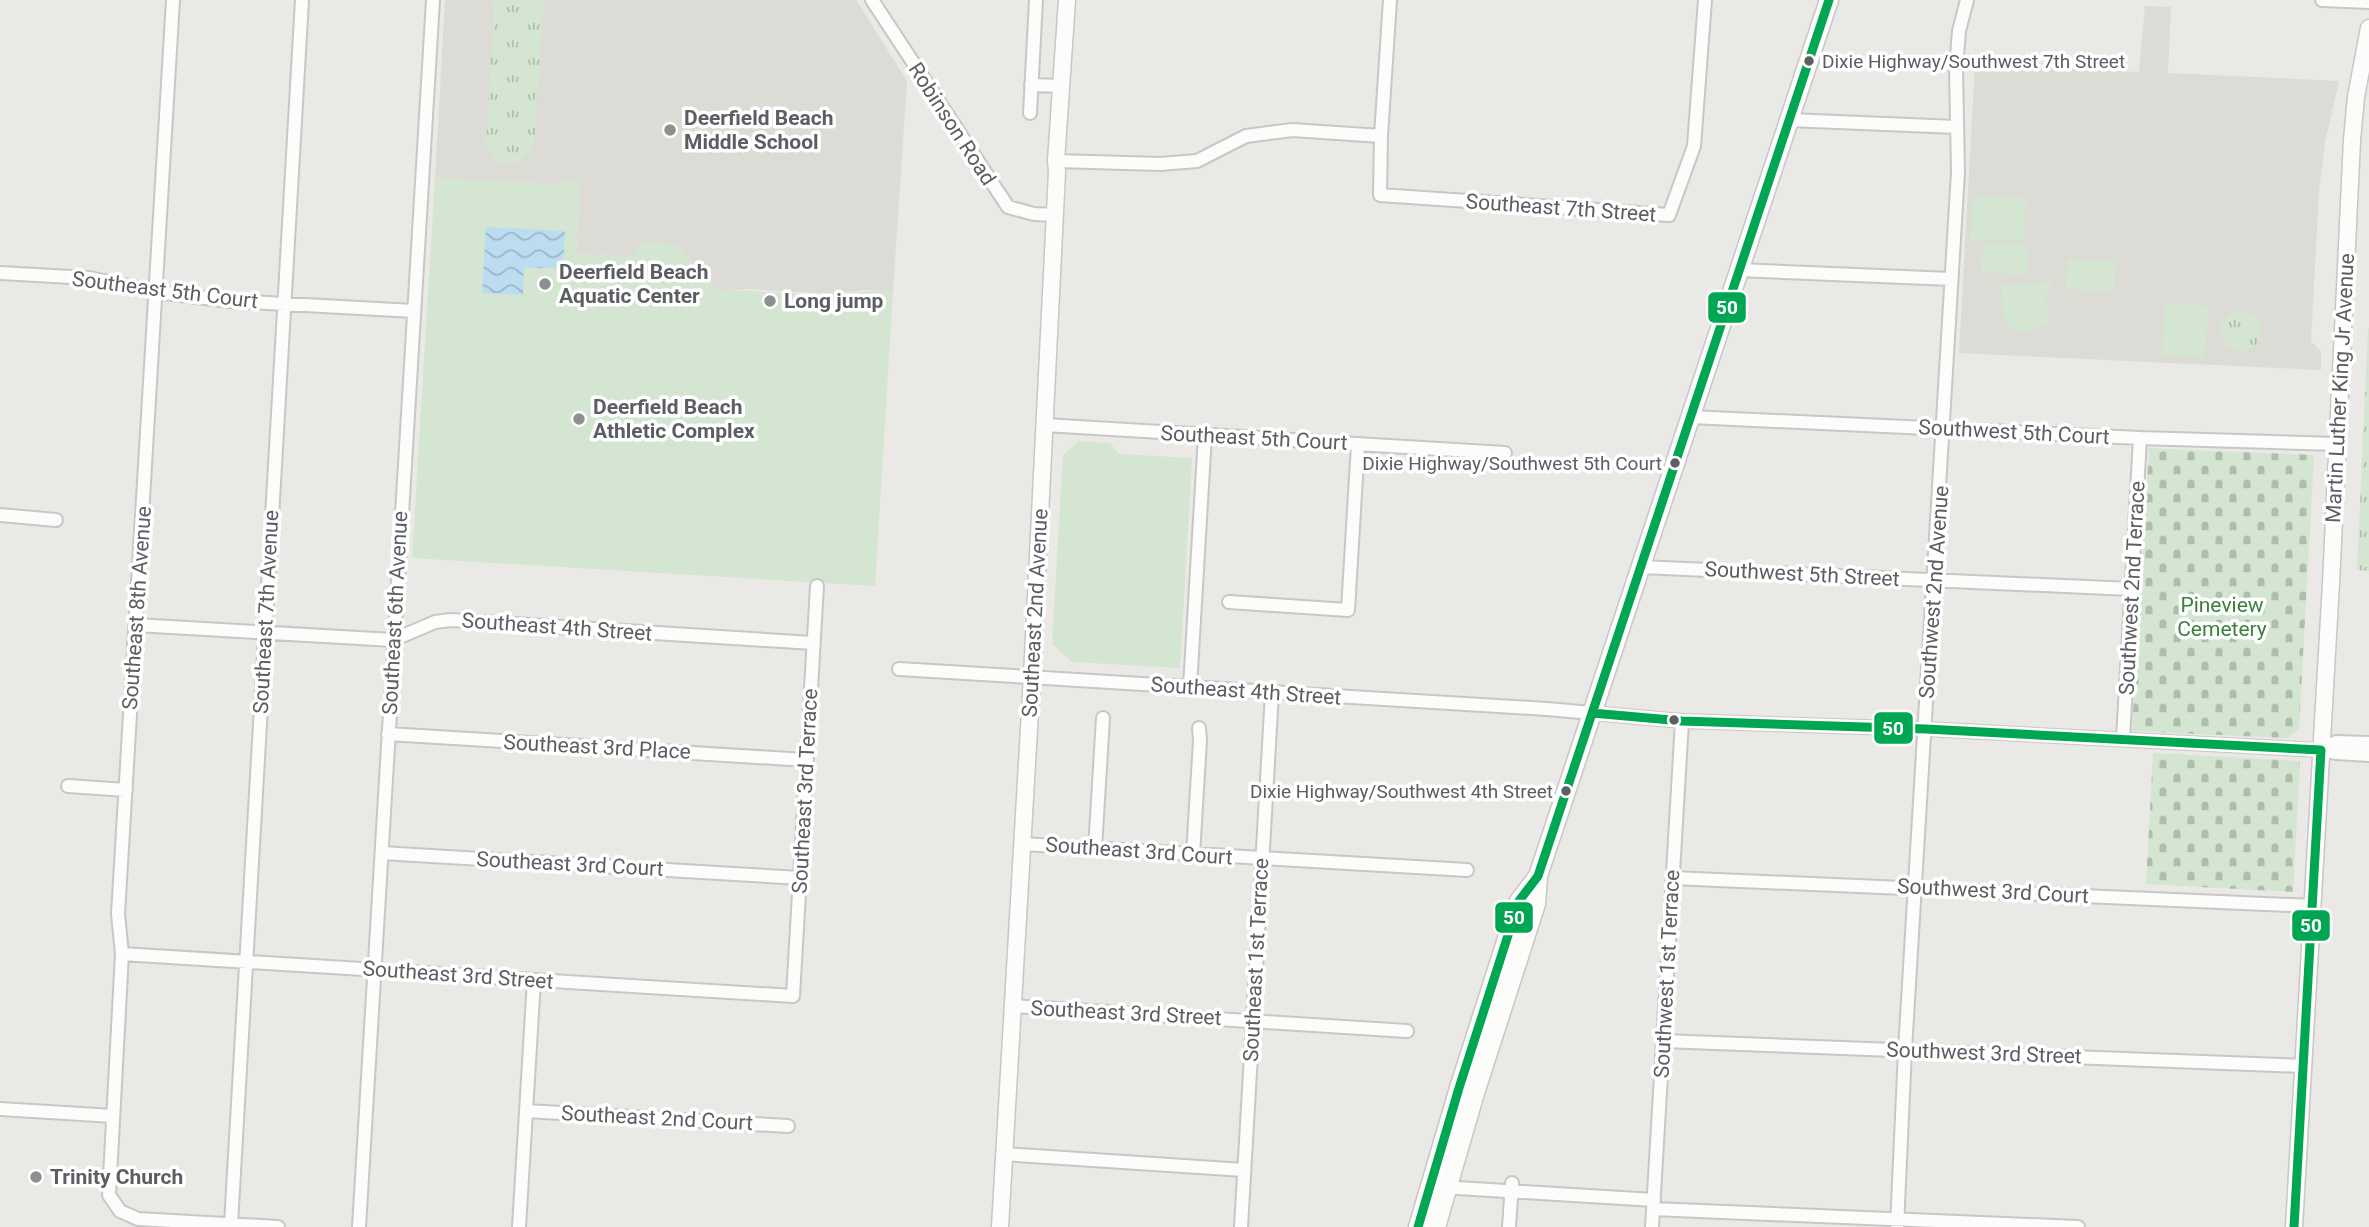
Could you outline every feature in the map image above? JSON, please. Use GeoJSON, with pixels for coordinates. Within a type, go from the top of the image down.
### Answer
{"type":"FeatureCollection","features":[{"type":"Feature","properties":{"kind":"main road"},"geometry":{"type":"LineString","coordinates":[[1418,1227],[1438,1186],[1519,901],[1538,876],[1829,0]]}},
{"type":"Feature","properties":{"kind":"main road"},"geometry":{"type":"LineString","coordinates":[[1436,1227],[1438,1186]]}},
{"type":"Feature","properties":{"kind":"street","name":"Southeast 8th Avenue"},"geometry":{"type":"LineString","coordinates":[[173,0],[118,914],[122,954],[109,1195],[120,1211],[138,1219],[231,1224]]}},
{"type":"Feature","properties":{"kind":"street","name":"Southeast 7th Avenue"},"geometry":{"type":"LineString","coordinates":[[231,1224],[302,0]]}},
{"type":"Feature","properties":{"kind":"street","name":"Southeast 6th Avenue"},"geometry":{"type":"LineString","coordinates":[[359,1227],[433,0]]}},
{"type":"Feature","properties":{"kind":"street","name":"Robinson Road"},"geometry":{"type":"LineString","coordinates":[[872,0],[1008,207],[1034,214],[1055,215]]}},
{"type":"Feature","properties":{"kind":"street"},"geometry":{"type":"LineString","coordinates":[[1030,113],[1036,0]]}},
{"type":"Feature","properties":{"kind":"street","name":"Southeast 2nd Avenue"},"geometry":{"type":"LineString","coordinates":[[1000,1227],[1032,677],[1056,161],[1068,0]]}},
{"type":"Feature","properties":{"kind":"street"},"geometry":{"type":"LineString","coordinates":[[1056,161],[1160,164],[1197,161],[1246,136],[1292,130],[1381,136],[1390,0]]}},
{"type":"Feature","properties":{"kind":"street","name":"Southeast 7th Street"},"geometry":{"type":"LineString","coordinates":[[1381,136],[1380,195],[1669,215],[1693,146],[1705,0]]}},
{"type":"Feature","properties":{"kind":"street","name":"Southwest 2nd Avenue"},"geometry":{"type":"LineString","coordinates":[[1897,1223],[1958,172],[1956,69],[1959,31],[1967,0]]}},
{"type":"Feature","properties":{"kind":"street"},"geometry":{"type":"LineString","coordinates":[[2322,0],[2369,2]]}},
{"type":"Feature","properties":{"kind":"street","name":"Martin Luther King Jr Avenue"},"geometry":{"type":"LineString","coordinates":[[2294,1227],[2355,108],[2369,28]]}},
{"type":"Feature","properties":{"kind":"street"},"geometry":{"type":"LineString","coordinates":[[1031,85],[1062,86]]}},
{"type":"Feature","properties":{"kind":"street"},"geometry":{"type":"LineString","coordinates":[[1789,120],[1957,127]]}},
{"type":"Feature","properties":{"kind":"street"},"geometry":{"type":"LineString","coordinates":[[1740,270],[1951,279]]}},
{"type":"Feature","properties":{"kind":"street","name":"Southeast 5th Court"},"geometry":{"type":"LineString","coordinates":[[0,273],[89,278],[157,292],[285,304],[414,311]]}},
{"type":"Feature","properties":{"kind":"street","name":"Southwest 5th Court"},"geometry":{"type":"LineString","coordinates":[[1691,417],[2140,438],[2337,444]]}},
{"type":"Feature","properties":{"kind":"street","name":"Southeast 5th Court"},"geometry":{"type":"LineString","coordinates":[[1045,425],[1505,453]]}},
{"type":"Feature","properties":{"kind":"street"},"geometry":{"type":"LineString","coordinates":[[1191,687],[1205,435]]}},
{"type":"Feature","properties":{"kind":"street","name":"Southwest 2nd Terrace"},"geometry":{"type":"LineString","coordinates":[[2123,739],[2140,438]]}},
{"type":"Feature","properties":{"kind":"street"},"geometry":{"type":"LineString","coordinates":[[1229,602],[1348,610],[1358,444]]}},
{"type":"Feature","properties":{"kind":"street"},"geometry":{"type":"LineString","coordinates":[[0,514],[56,520]]}},
{"type":"Feature","properties":{"kind":"street","name":"Southwest 5th Street"},"geometry":{"type":"LineString","coordinates":[[1641,567],[2132,589]]}},
{"type":"Feature","properties":{"kind":"street","name":"Southeast 3rd Terrace"},"geometry":{"type":"LineString","coordinates":[[793,996],[817,586]]}},
{"type":"Feature","properties":{"kind":"street","name":"Southeast 4th Street"},"geometry":{"type":"LineString","coordinates":[[136,625],[393,639],[435,622],[451,620],[814,643]]}},
{"type":"Feature","properties":{"kind":"street","name":"Southeast 4th Street"},"geometry":{"type":"LineString","coordinates":[[899,668],[1682,721],[1926,729],[2321,750]]}},
{"type":"Feature","properties":{"kind":"street","name":"Southeast 1st Terrace"},"geometry":{"type":"LineString","coordinates":[[1241,1227],[1272,693]]}},
{"type":"Feature","properties":{"kind":"street"},"geometry":{"type":"LineString","coordinates":[[1095,849],[1103,718]]}},
{"type":"Feature","properties":{"kind":"street","name":"Southwest 1st Terrace"},"geometry":{"type":"LineString","coordinates":[[1652,1227],[1682,721]]}},
{"type":"Feature","properties":{"kind":"street"},"geometry":{"type":"LineString","coordinates":[[1193,855],[1199,727]]}},
{"type":"Feature","properties":{"kind":"street","name":"Southeast 3rd Place"},"geometry":{"type":"LineString","coordinates":[[388,734],[806,760]]}},
{"type":"Feature","properties":{"kind":"street"},"geometry":{"type":"LineString","coordinates":[[2321,750],[2336,742],[2369,743]]}},
{"type":"Feature","properties":{"kind":"street"},"geometry":{"type":"LineString","coordinates":[[2321,750],[2369,755]]}},
{"type":"Feature","properties":{"kind":"street"},"geometry":{"type":"LineString","coordinates":[[68,786],[126,790]]}},
{"type":"Feature","properties":{"kind":"street","name":"Southeast 3rd Court"},"geometry":{"type":"LineString","coordinates":[[1022,844],[1467,870]]}},
{"type":"Feature","properties":{"kind":"street","name":"Southeast 3rd Court"},"geometry":{"type":"LineString","coordinates":[[382,853],[800,878]]}},
{"type":"Feature","properties":{"kind":"street","name":"Southwest 3rd Court"},"geometry":{"type":"LineString","coordinates":[[1673,878],[2313,906]]}},
{"type":"Feature","properties":{"kind":"street","name":"Southeast 3rd Street"},"geometry":{"type":"LineString","coordinates":[[122,954],[793,996]]}},
{"type":"Feature","properties":{"kind":"street"},"geometry":{"type":"LineString","coordinates":[[519,1227],[534,979]]}},
{"type":"Feature","properties":{"kind":"street","name":"Southeast 3rd Street"},"geometry":{"type":"LineString","coordinates":[[1013,1006],[1407,1031]]}},
{"type":"Feature","properties":{"kind":"street","name":"Southwest 3rd Street"},"geometry":{"type":"LineString","coordinates":[[1663,1041],[2304,1066]]}},
{"type":"Feature","properties":{"kind":"street"},"geometry":{"type":"LineString","coordinates":[[0,1109],[113,1116]]}},
{"type":"Feature","properties":{"kind":"street","name":"Southeast 2nd Court"},"geometry":{"type":"LineString","coordinates":[[526,1111],[788,1126]]}},
{"type":"Feature","properties":{"kind":"street"},"geometry":{"type":"LineString","coordinates":[[1003,1154],[1244,1170]]}},
{"type":"Feature","properties":{"kind":"street"},"geometry":{"type":"LineString","coordinates":[[1438,1186],[1512,1188],[1653,1205],[1897,1223],[2078,1227]]}},
{"type":"Feature","properties":{"kind":"street"},"geometry":{"type":"LineString","coordinates":[[1510,1227],[1512,1188]]}},
{"type":"Feature","properties":{"kind":"street"},"geometry":{"type":"LineString","coordinates":[[231,1224],[278,1227]]}},
{"type":"Feature","properties":{"kind":"shaded area","name":"Deerfield Beach Middle School"},"geometry":{"type":"Polygon","coordinates":[[[445,0],[856,0],[907,81],[893,291],[865,290],[832,294],[747,289],[719,292],[677,244],[632,257],[576,254],[580,182],[563,182],[562,185],[435,178],[445,0]]]}},
{"type":"Feature","properties":{"kind":"shaded area"},"geometry":{"type":"Polygon","coordinates":[[[2145,6],[2171,7],[2168,73],[2339,81],[2325,143],[2319,191],[2311,341],[2321,351],[2321,370],[1959,353],[1975,64],[2139,72],[2145,6]]]}},
{"type":"Feature","properties":{"kind":"green space"},"geometry":{"type":"Polygon","coordinates":[[[492,0],[544,0],[534,144],[522,160],[507,164],[494,157],[486,139],[494,13],[492,0]]]}},
{"type":"Feature","properties":{"kind":"green space"},"geometry":{"type":"Polygon","coordinates":[[[435,178],[562,185],[563,181],[580,182],[576,254],[632,257],[642,241],[677,244],[719,292],[819,294],[893,291],[875,586],[412,558],[435,178]]]}},
{"type":"Feature","properties":{"kind":"green space"},"geometry":{"type":"Polygon","coordinates":[[[1972,196],[2026,198],[2024,241],[1970,240],[1972,196]]]}},
{"type":"Feature","properties":{"kind":"green space"},"geometry":{"type":"Polygon","coordinates":[[[1983,243],[2027,244],[2027,274],[1982,273],[1983,243]]]}},
{"type":"Feature","properties":{"kind":"green space"},"geometry":{"type":"Polygon","coordinates":[[[2067,259],[2115,262],[2114,291],[2066,289],[2067,259]]]}},
{"type":"Feature","properties":{"kind":"green space"},"geometry":{"type":"Polygon","coordinates":[[[2045,281],[2053,287],[2045,296],[2049,322],[2030,331],[2009,329],[2002,307],[2003,284],[2039,285],[2045,281]]]}},
{"type":"Feature","properties":{"kind":"green space"},"geometry":{"type":"Polygon","coordinates":[[[2164,303],[2208,306],[2205,358],[2162,355],[2164,303]]]}},
{"type":"Feature","properties":{"kind":"green space"},"geometry":{"type":"Polygon","coordinates":[[[2241,311],[2249,312],[2255,317],[2260,323],[2260,339],[2255,345],[2249,350],[2241,351],[2233,350],[2227,345],[2222,339],[2221,331],[2222,323],[2227,317],[2233,312],[2241,311]]]}},
{"type":"Feature","properties":{"kind":"green space"},"geometry":{"type":"Polygon","coordinates":[[[2369,328],[2369,571],[2357,570],[2369,328]]]}},
{"type":"Feature","properties":{"kind":"green space"},"geometry":{"type":"Polygon","coordinates":[[[1079,441],[1110,443],[1119,454],[1192,458],[1180,668],[1072,662],[1052,644],[1063,455],[1079,441]]]}},
{"type":"Feature","properties":{"kind":"green space","name":"Pineview Cemetery"},"geometry":{"type":"Polygon","coordinates":[[[2149,448],[2314,455],[2299,729],[2287,738],[2132,731],[2149,448]]]}},
{"type":"Feature","properties":{"kind":"green space"},"geometry":{"type":"Polygon","coordinates":[[[2153,753],[2300,761],[2293,892],[2146,884],[2153,753]]]}},
{"type":"Feature","properties":{"kind":"water"},"geometry":{"type":"Polygon","coordinates":[[[486,227],[565,231],[563,269],[524,267],[523,295],[482,293],[486,227]]]}},
{"type":"Feature","properties":{"kind":"transit line","name":"50"},"geometry":{"type":"LineString","coordinates":[[1418,1227],[1519,901],[1538,876],[1829,0]]}},
{"type":"Feature","properties":{"kind":"transit line","name":"50"},"geometry":{"type":"LineString","coordinates":[[1592,713],[1682,721],[1926,729],[2321,750],[2294,1227]]}},
{"type":"Feature","properties":{"kind":"place","name":"Dixie Highway/Southwest 7th Street"},"geometry":{"type":"Point","coordinates":[1809,61]}},
{"type":"Feature","properties":{"kind":"place","name":"Deerfield Beach Middle School"},"geometry":{"type":"Point","coordinates":[670,130]}},
{"type":"Feature","properties":{"kind":"place","name":"Deerfield Beach Aquatic Center"},"geometry":{"type":"Point","coordinates":[545,284]}},
{"type":"Feature","properties":{"kind":"place","name":"Long jump"},"geometry":{"type":"Point","coordinates":[770,301]}},
{"type":"Feature","properties":{"kind":"place","name":"Deerfield Beach Athletic Complex"},"geometry":{"type":"Point","coordinates":[579,419]}},
{"type":"Feature","properties":{"kind":"place","name":"Dixie Highway/Southwest 5th Court"},"geometry":{"type":"Point","coordinates":[1675,463]}},
{"type":"Feature","properties":{"kind":"place","name":"Dixie Highway/Southwest 4th Street"},"geometry":{"type":"Point","coordinates":[1566,791]}},
{"type":"Feature","properties":{"kind":"place","name":"Trinity Church"},"geometry":{"type":"Point","coordinates":[36,1177]}}]}
